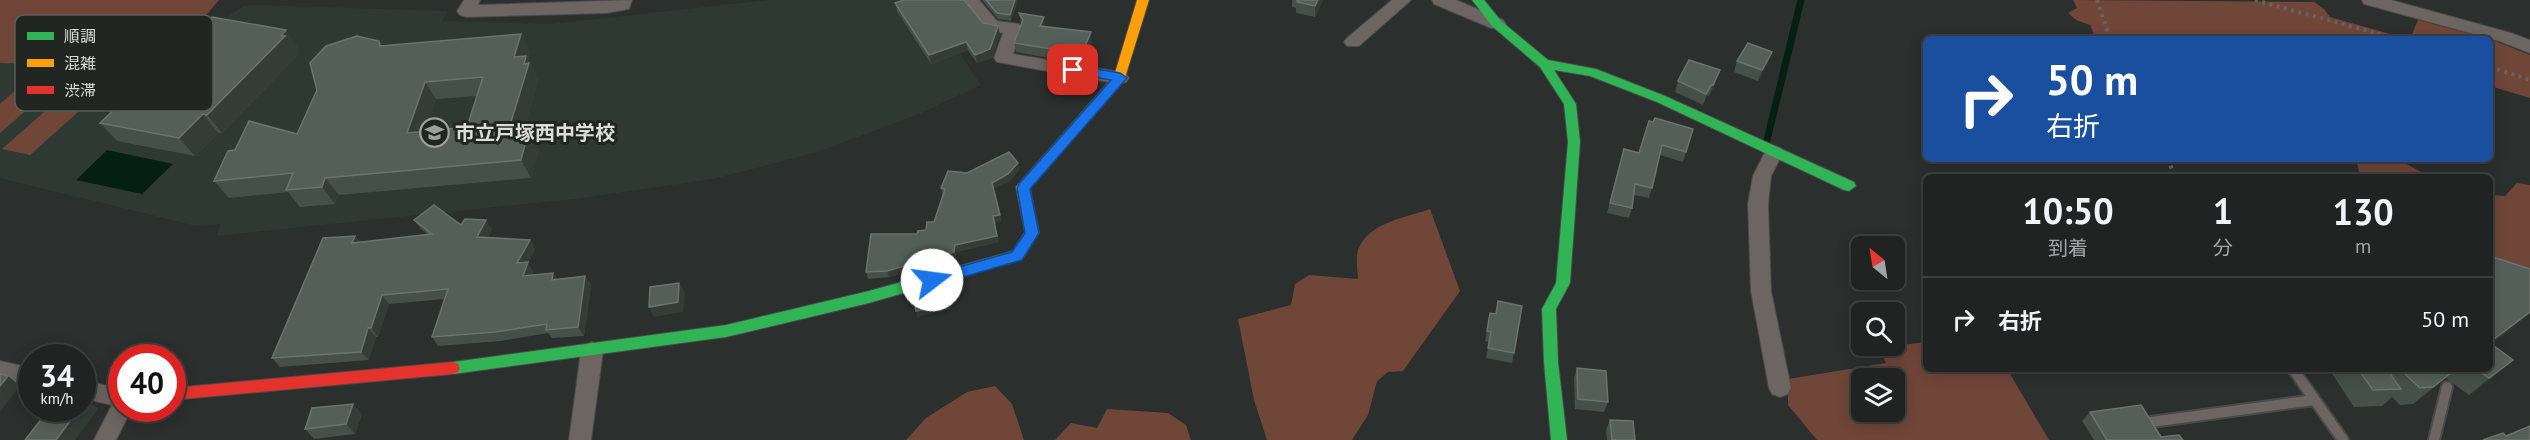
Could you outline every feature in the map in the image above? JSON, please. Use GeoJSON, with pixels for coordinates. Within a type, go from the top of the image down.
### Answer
{"type":"FeatureCollection","features":[{"type":"Feature","properties":{"kind":"street"},"geometry":{"type":"LineString","coordinates":[[472,0],[466,11],[607,7],[623,4],[624,0]]}},
{"type":"Feature","properties":{"kind":"street"},"geometry":{"type":"LineString","coordinates":[[970,0],[992,26],[1013,28],[1003,58],[1120,78]]}},
{"type":"Feature","properties":{"kind":"street"},"geometry":{"type":"LineString","coordinates":[[186,393],[448,369],[726,331],[869,297],[1017,256],[1032,233],[1023,188],[1120,78],[1143,0]]}},
{"type":"Feature","properties":{"kind":"street"},"geometry":{"type":"LineString","coordinates":[[1353,42],[1403,0]]}},
{"type":"Feature","properties":{"kind":"street"},"geometry":{"type":"LineString","coordinates":[[1440,0],[1497,24]]}},
{"type":"Feature","properties":{"kind":"street"},"geometry":{"type":"LineString","coordinates":[[1478,0],[1497,24],[1544,64],[1570,104],[1574,142],[1563,284],[1549,309],[1551,362],[1559,440]]}},
{"type":"Feature","properties":{"kind":"street"},"geometry":{"type":"LineString","coordinates":[[2370,0],[2505,37],[2530,47]]}},
{"type":"Feature","properties":{"kind":"street"},"geometry":{"type":"LineString","coordinates":[[1544,64],[1592,72],[1661,99],[1774,153],[1850,186]]}},
{"type":"Feature","properties":{"kind":"street"},"geometry":{"type":"LineString","coordinates":[[1774,153],[1762,176],[1758,204],[1761,291],[1780,388]]}},
{"type":"Feature","properties":{"kind":"street"},"geometry":{"type":"LineString","coordinates":[[580,440],[592,351]]}},
{"type":"Feature","properties":{"kind":"street"},"geometry":{"type":"LineString","coordinates":[[0,370],[18,374]]}},
{"type":"Feature","properties":{"kind":"street"},"geometry":{"type":"LineString","coordinates":[[105,440],[114,422]]}},
{"type":"Feature","properties":{"kind":"lane"},"geometry":{"type":"LineString","coordinates":[[2295,372],[2343,440]]}},
{"type":"Feature","properties":{"kind":"lane"},"geometry":{"type":"LineString","coordinates":[[2434,440],[2447,387]]}},
{"type":"Feature","properties":{"kind":"lane"},"geometry":{"type":"LineString","coordinates":[[2151,423],[2314,400]]}},
{"type":"Feature","properties":{"kind":"path"},"geometry":{"type":"LineString","coordinates":[[2097,0],[2109,36]]}},
{"type":"Feature","properties":{"kind":"path"},"geometry":{"type":"LineString","coordinates":[[2255,0],[2386,36]]}},
{"type":"Feature","properties":{"kind":"path"},"geometry":{"type":"LineString","coordinates":[[2493,68],[2530,80]]}},
{"type":"Feature","properties":{"kind":"shaded area"},"geometry":{"type":"Polygon","coordinates":[[[0,0],[219,0],[206,15],[15,15],[15,63],[0,63],[0,0]]]}},
{"type":"Feature","properties":{"kind":"shaded area","name":"市立戸塚西中学校"},"geometry":{"type":"Polygon","coordinates":[[[769,0],[924,0],[981,85],[919,114],[818,152],[713,179],[574,199],[216,236],[221,224],[196,226],[0,178],[0,48],[15,49],[15,111],[213,111],[213,28],[243,6],[448,11],[442,21],[552,24],[769,0]]]}},
{"type":"Feature","properties":{"kind":"shaded area"},"geometry":{"type":"Polygon","coordinates":[[[2073,0],[2314,2],[2330,17],[2397,36],[2095,36],[2090,25],[2076,20],[2068,13],[2077,8],[2073,0]]]}},
{"type":"Feature","properties":{"kind":"shaded area"},"geometry":{"type":"Polygon","coordinates":[[[2418,20],[2479,36],[2411,36],[2418,20]]]}},
{"type":"Feature","properties":{"kind":"shaded area"},"geometry":{"type":"Polygon","coordinates":[[[2493,40],[2530,55],[2530,98],[2493,87],[2493,40]]]}},
{"type":"Feature","properties":{"kind":"shaded area"},"geometry":{"type":"Polygon","coordinates":[[[15,91],[15,111],[25,111],[0,133],[0,104],[15,91]]]}},
{"type":"Feature","properties":{"kind":"shaded area"},"geometry":{"type":"Polygon","coordinates":[[[45,111],[79,111],[30,155],[2,149],[45,111]]]}},
{"type":"Feature","properties":{"kind":"shaded area"},"geometry":{"type":"Polygon","coordinates":[[[107,150],[173,164],[142,194],[76,180],[107,150]]]}},
{"type":"Feature","properties":{"kind":"shaded area"},"geometry":{"type":"Polygon","coordinates":[[[2357,162],[2403,162],[2425,174],[2365,174],[2359,172],[2357,162]]]}},
{"type":"Feature","properties":{"kind":"shaded area"},"geometry":{"type":"Polygon","coordinates":[[[2517,183],[2530,185],[2530,286],[2493,275],[2493,195],[2505,196],[2517,183]]]}},
{"type":"Feature","properties":{"kind":"shaded area"},"geometry":{"type":"Polygon","coordinates":[[[1430,209],[1460,291],[1403,371],[1388,372],[1377,381],[1368,415],[1352,440],[1267,440],[1254,400],[1238,319],[1291,305],[1295,284],[1309,275],[1358,279],[1357,255],[1367,236],[1375,229],[1397,219],[1430,209]]]}},
{"type":"Feature","properties":{"kind":"shaded area"},"geometry":{"type":"Polygon","coordinates":[[[1923,342],[1923,372],[2009,372],[2049,440],[1817,440],[1788,405],[1788,379],[1851,369],[1851,422],[1905,422],[1905,368],[1855,368],[1886,363],[1883,356],[1905,356],[1905,345],[1923,342]]]}},
{"type":"Feature","properties":{"kind":"shaded area"},"geometry":{"type":"Polygon","coordinates":[[[995,386],[1012,404],[1024,440],[906,440],[926,418],[967,392],[995,386]]]}},
{"type":"Feature","properties":{"kind":"shaded area"},"geometry":{"type":"Polygon","coordinates":[[[1107,409],[1168,413],[1186,425],[1191,440],[1055,440],[1071,423],[1097,428],[1107,409]]]}},
{"type":"Feature","properties":{"kind":"building"},"geometry":{"type":"Polygon","coordinates":[[[904,0],[964,0],[983,23],[998,26],[990,49],[975,55],[966,42],[929,55],[895,3],[904,0]]]}},
{"type":"Feature","properties":{"kind":"building"},"geometry":{"type":"Polygon","coordinates":[[[986,0],[1015,0],[1010,15],[997,13],[986,0]]]}},
{"type":"Feature","properties":{"kind":"building"},"geometry":{"type":"Polygon","coordinates":[[[1297,0],[1318,0],[1315,6],[1297,2],[1297,0]]]}},
{"type":"Feature","properties":{"kind":"building"},"geometry":{"type":"Polygon","coordinates":[[[1019,13],[1044,17],[1040,26],[1091,32],[1082,54],[1014,43],[1023,20],[1019,13]]]}},
{"type":"Feature","properties":{"kind":"building"},"geometry":{"type":"Polygon","coordinates":[[[213,17],[286,30],[281,36],[285,36],[213,109],[213,17]]]}},
{"type":"Feature","properties":{"kind":"building"},"geometry":{"type":"Polygon","coordinates":[[[521,34],[514,57],[526,56],[524,64],[529,63],[507,135],[528,133],[521,160],[325,178],[322,187],[286,190],[293,173],[214,181],[228,151],[235,150],[249,121],[297,134],[317,90],[310,63],[326,46],[357,36],[379,41],[380,46],[521,34]],[[483,77],[425,82],[407,133],[467,127],[483,77]]]}},
{"type":"Feature","properties":{"kind":"building"},"geometry":{"type":"Polygon","coordinates":[[[1748,43],[1772,52],[1762,70],[1737,61],[1748,43]]]}},
{"type":"Feature","properties":{"kind":"building"},"geometry":{"type":"Polygon","coordinates":[[[1689,60],[1720,70],[1706,94],[1678,81],[1689,60]]]}},
{"type":"Feature","properties":{"kind":"building"},"geometry":{"type":"Polygon","coordinates":[[[113,111],[211,111],[207,115],[203,114],[179,138],[100,123],[113,111]]]}},
{"type":"Feature","properties":{"kind":"building"},"geometry":{"type":"Polygon","coordinates":[[[1655,118],[1693,129],[1686,152],[1662,145],[1652,188],[1635,184],[1632,208],[1610,203],[1624,149],[1639,153],[1649,121],[1653,122],[1655,118]]]}},
{"type":"Feature","properties":{"kind":"building"},"geometry":{"type":"Polygon","coordinates":[[[1009,152],[1018,163],[1008,174],[992,183],[1000,215],[993,216],[997,236],[955,245],[954,252],[887,271],[866,272],[871,234],[917,234],[918,231],[926,230],[927,222],[934,222],[945,189],[941,188],[948,171],[967,173],[1009,152]]]}},
{"type":"Feature","properties":{"kind":"building"},"geometry":{"type":"Polygon","coordinates":[[[434,205],[461,225],[465,219],[486,220],[477,237],[530,240],[517,263],[528,262],[523,276],[553,273],[552,280],[585,276],[578,327],[546,330],[547,324],[495,332],[432,337],[448,289],[382,295],[361,352],[272,358],[323,238],[355,236],[352,243],[432,234],[414,220],[434,205]]]}},
{"type":"Feature","properties":{"kind":"building"},"geometry":{"type":"Polygon","coordinates":[[[2493,257],[2530,269],[2530,312],[2493,340],[2493,257]]]}},
{"type":"Feature","properties":{"kind":"building"},"geometry":{"type":"Polygon","coordinates":[[[679,283],[678,302],[649,307],[650,287],[679,283]]]}},
{"type":"Feature","properties":{"kind":"building"},"geometry":{"type":"Polygon","coordinates":[[[947,283],[951,303],[916,311],[913,293],[947,283]]]}},
{"type":"Feature","properties":{"kind":"building"},"geometry":{"type":"Polygon","coordinates":[[[1498,301],[1522,306],[1514,353],[1488,348],[1491,332],[1487,331],[1490,313],[1496,314],[1498,301]]]}},
{"type":"Feature","properties":{"kind":"building"},"geometry":{"type":"Polygon","coordinates":[[[2493,345],[2513,360],[2489,378],[2480,372],[2493,372],[2493,345]]]}},
{"type":"Feature","properties":{"kind":"building"},"geometry":{"type":"Polygon","coordinates":[[[1577,368],[1606,371],[1608,402],[1578,399],[1577,368]]]}},
{"type":"Feature","properties":{"kind":"building"},"geometry":{"type":"Polygon","coordinates":[[[2360,372],[2389,372],[2401,389],[2373,390],[2360,372]]]}},
{"type":"Feature","properties":{"kind":"building"},"geometry":{"type":"Polygon","coordinates":[[[2403,372],[2452,372],[2433,387],[2420,388],[2403,372]]]}},
{"type":"Feature","properties":{"kind":"building"},"geometry":{"type":"Polygon","coordinates":[[[0,374],[8,376],[0,386],[0,374]]]}},
{"type":"Feature","properties":{"kind":"building"},"geometry":{"type":"Polygon","coordinates":[[[353,404],[346,424],[305,429],[312,408],[353,404]]]}},
{"type":"Feature","properties":{"kind":"building"},"geometry":{"type":"Polygon","coordinates":[[[2141,405],[2161,437],[2179,435],[2183,440],[2107,440],[2090,412],[2141,405]]]}},
{"type":"Feature","properties":{"kind":"building"},"geometry":{"type":"Polygon","coordinates":[[[1610,420],[1633,421],[1635,440],[1612,440],[1610,420]]]}},
{"type":"Feature","properties":{"kind":"building"},"geometry":{"type":"Polygon","coordinates":[[[39,422],[70,422],[56,440],[25,440],[39,422]]]}},
{"type":"Feature","properties":{"kind":"building"},"geometry":{"type":"Polygon","coordinates":[[[2530,426],[2530,440],[2483,440],[2503,433],[2506,436],[2530,426]]]}},
{"type":"Feature","properties":{"kind":"waterway"},"geometry":{"type":"LineString","coordinates":[[1766,144],[1801,0]]}},
{"type":"Feature","properties":{"kind":"traffic: fast"},"geometry":{"type":"LineString","coordinates":[[1478,0],[1497,24],[1544,64],[1570,104],[1574,142],[1563,283],[1549,309],[1551,362],[1559,440]]}},
{"type":"Feature","properties":{"kind":"traffic: fast"},"geometry":{"type":"LineString","coordinates":[[1544,64],[1592,72],[1661,99],[1849,186]]}},
{"type":"Feature","properties":{"kind":"traffic: fast"},"geometry":{"type":"LineString","coordinates":[[453,368],[726,331],[869,297],[1017,255]]}},
{"type":"Feature","properties":{"kind":"traffic: slow"},"geometry":{"type":"LineString","coordinates":[[1017,255],[1032,233],[1023,187],[1120,78],[1143,0]]}},
{"type":"Feature","properties":{"kind":"traffic: jam"},"geometry":{"type":"LineString","coordinates":[[186,393],[453,368]]}},
{"type":"Feature","properties":{"kind":"place","name":"市立戸塚西中学校"},"geometry":{"type":"Point","coordinates":[434,133]}},
{"type":"Feature","properties":{"kind":"route"},"geometry":{"type":"LineString","coordinates":[[932,280],[1017,256],[1032,233],[1023,188],[1120,78],[1073,70]]}}]}
